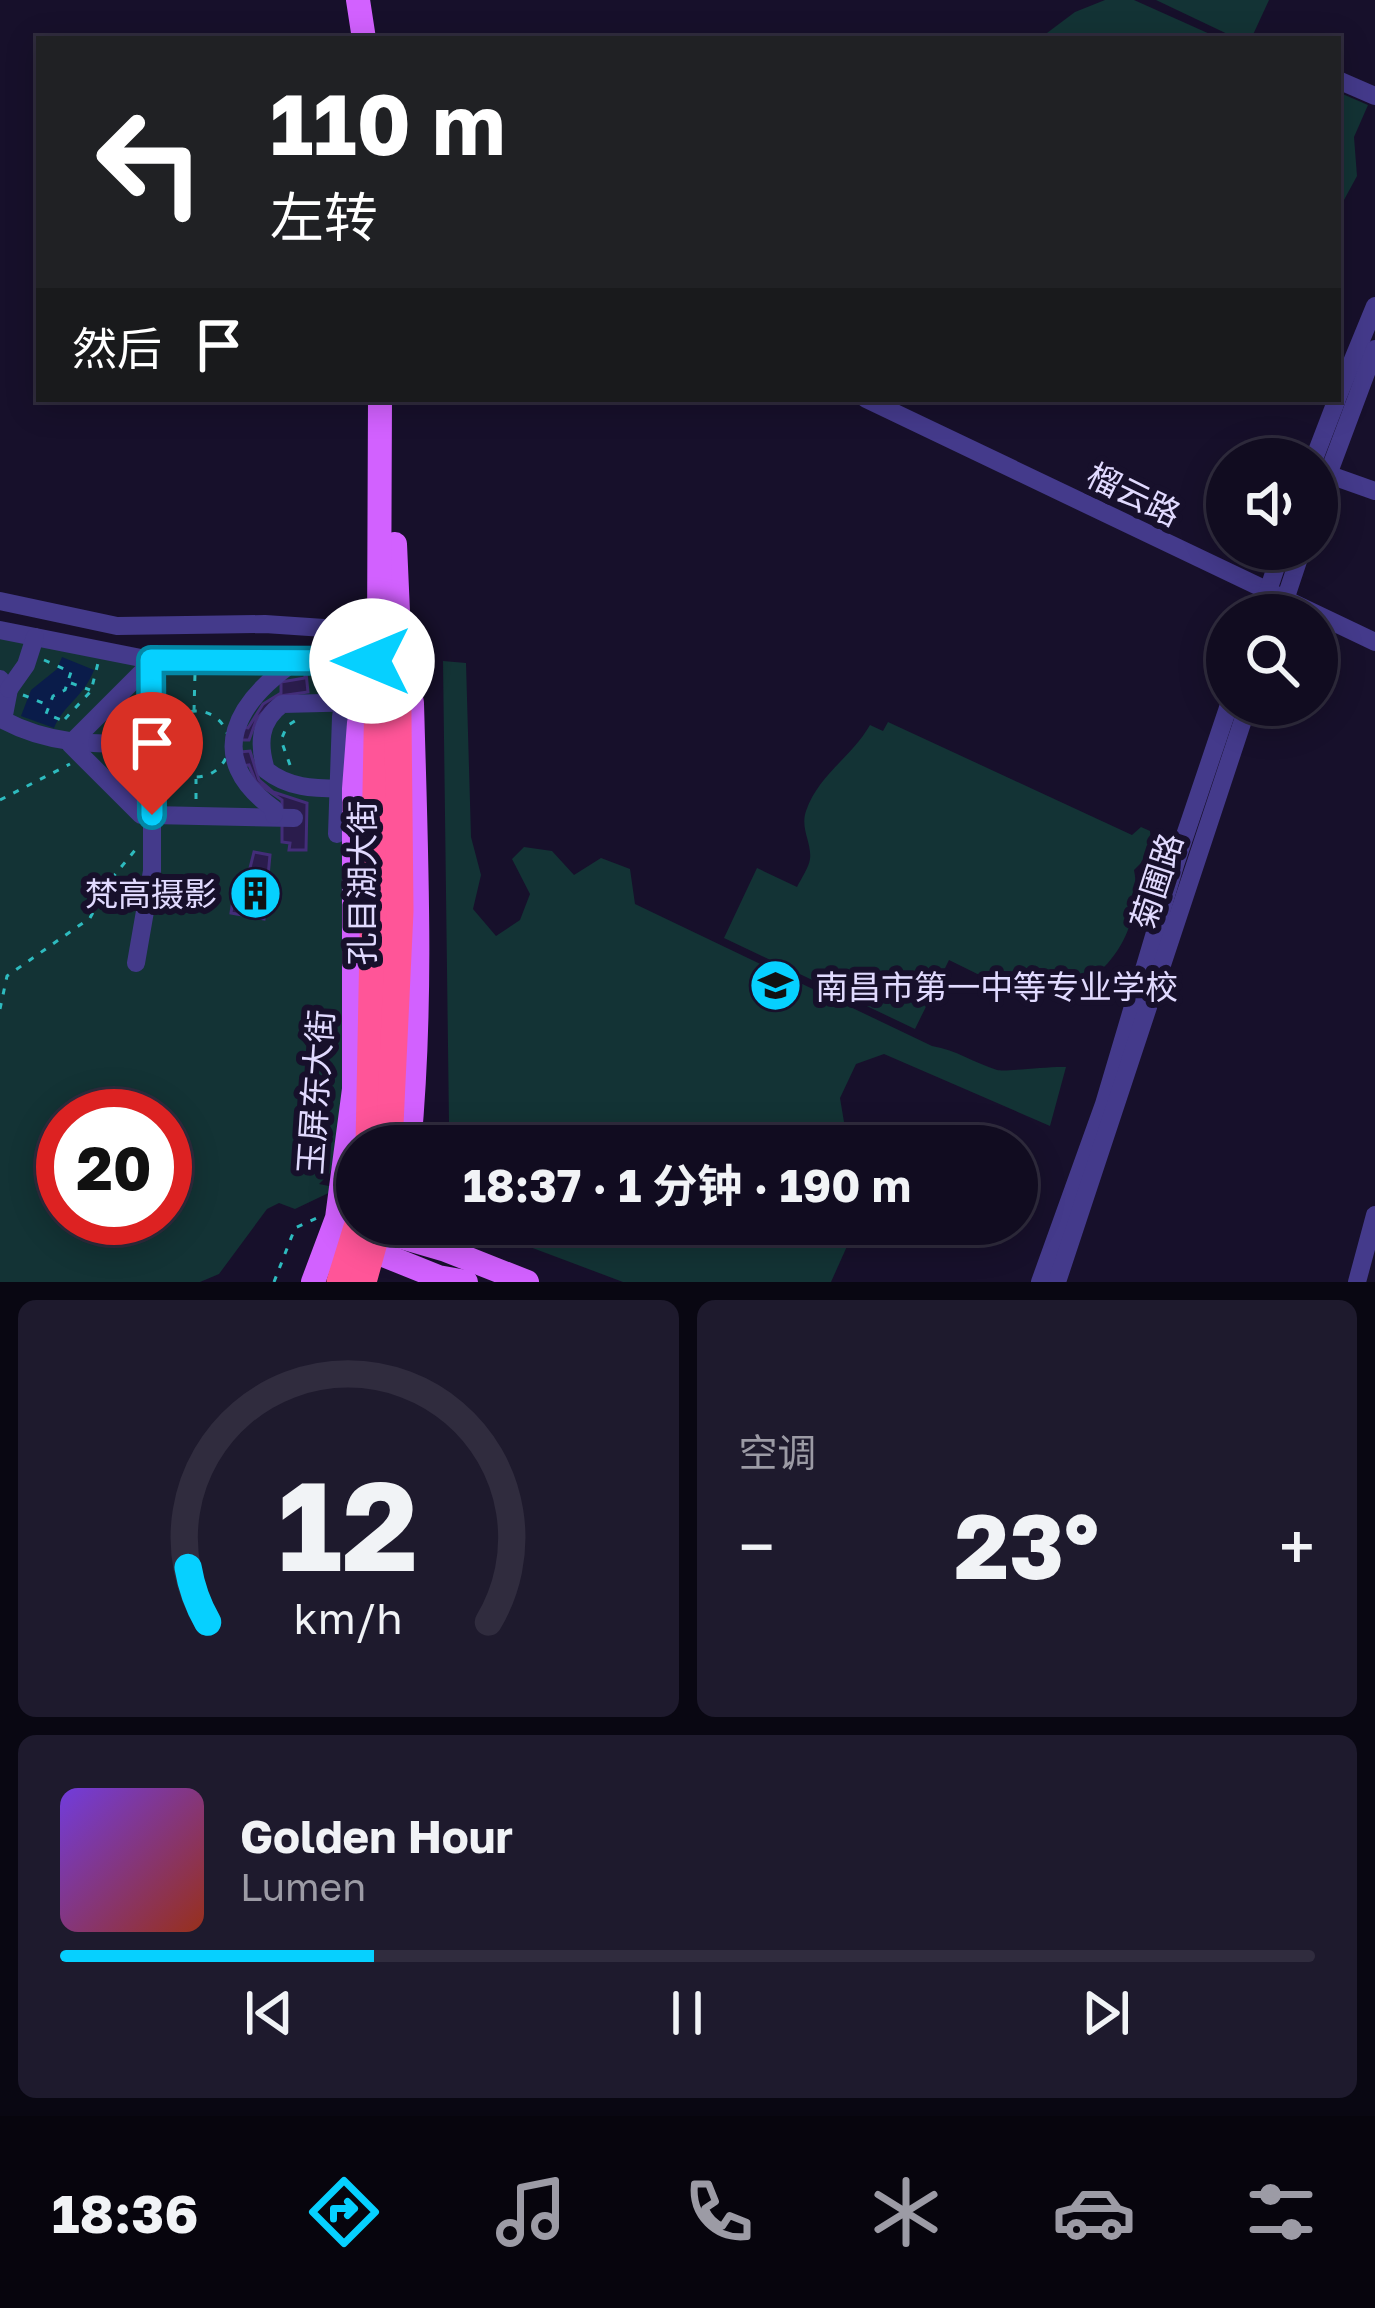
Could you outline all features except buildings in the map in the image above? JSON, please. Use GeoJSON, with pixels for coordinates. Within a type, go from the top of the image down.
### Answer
{"type":"FeatureCollection","features":[{"type":"Feature","properties":{"kind":"highway","name":"孔目湖大街"},"geometry":{"type":"LineString","coordinates":[[369,1125],[378,650]]}},
{"type":"Feature","properties":{"kind":"highway","name":"孔目湖大街"},"geometry":{"type":"LineString","coordinates":[[378,650],[400,911],[390,1125]]}},
{"type":"Feature","properties":{"kind":"highway"},"geometry":{"type":"LineString","coordinates":[[340,1282],[344,1245]]}},
{"type":"Feature","properties":{"kind":"highway"},"geometry":{"type":"LineString","coordinates":[[363,1282],[389,1245]]}},
{"type":"Feature","properties":{"kind":"main road"},"geometry":{"type":"LineString","coordinates":[[358,0],[364,36]]}},
{"type":"Feature","properties":{"kind":"main road"},"geometry":{"type":"LineString","coordinates":[[369,0],[374,36]]}},
{"type":"Feature","properties":{"kind":"main road","name":"玉屏东大街"},"geometry":{"type":"LineString","coordinates":[[380,402],[378,650],[412,703],[418,910],[411,1125]]}},
{"type":"Feature","properties":{"kind":"main road","name":"玉屏东大街"},"geometry":{"type":"LineString","coordinates":[[352,1125],[346,788],[354,701],[378,650],[393,402]]}},
{"type":"Feature","properties":{"kind":"main road","name":"玉屏东大街"},"geometry":{"type":"LineString","coordinates":[[313,1282],[336,1241]]}},
{"type":"Feature","properties":{"kind":"main road"},"geometry":{"type":"LineString","coordinates":[[389,1245],[438,1277],[466,1282]]}},
{"type":"Feature","properties":{"kind":"main road"},"geometry":{"type":"LineString","coordinates":[[389,1245],[527,1282]]}},
{"type":"Feature","properties":{"kind":"street"},"geometry":{"type":"LineString","coordinates":[[1341,81],[1375,96]]}},
{"type":"Feature","properties":{"kind":"street"},"geometry":{"type":"LineString","coordinates":[[1341,388],[1375,306]]}},
{"type":"Feature","properties":{"kind":"street"},"geometry":{"type":"LineString","coordinates":[[1333,438],[1373,354]]}},
{"type":"Feature","properties":{"kind":"street","name":"榴云路"},"geometry":{"type":"LineString","coordinates":[[851,402],[1249,594]]}},
{"type":"Feature","properties":{"kind":"street","name":"榴云路"},"geometry":{"type":"LineString","coordinates":[[872,402],[1250,594]]}},
{"type":"Feature","properties":{"kind":"street"},"geometry":{"type":"LineString","coordinates":[[1327,438],[1336,402]]}},
{"type":"Feature","properties":{"kind":"street"},"geometry":{"type":"LineString","coordinates":[[1338,474],[1375,491]]}},
{"type":"Feature","properties":{"kind":"street"},"geometry":{"type":"LineString","coordinates":[[0,602],[117,626],[324,628],[378,650]]}},
{"type":"Feature","properties":{"kind":"street"},"geometry":{"type":"LineString","coordinates":[[0,630],[151,661],[297,660],[378,650]]}},
{"type":"Feature","properties":{"kind":"street","name":"榴云路"},"geometry":{"type":"LineString","coordinates":[[1338,630],[1375,643]]}},
{"type":"Feature","properties":{"kind":"street"},"geometry":{"type":"LineString","coordinates":[[35,637],[26,665],[5,684],[2,720],[69,747],[153,822],[196,815],[284,816],[242,779],[233,745],[241,712],[251,698],[297,660]]}},
{"type":"Feature","properties":{"kind":"street"},"geometry":{"type":"LineString","coordinates":[[1338,638],[1375,656]]}},
{"type":"Feature","properties":{"kind":"street"},"geometry":{"type":"LineString","coordinates":[[136,963],[152,871],[151,661]]}},
{"type":"Feature","properties":{"kind":"street"},"geometry":{"type":"LineString","coordinates":[[69,747],[151,661]]}},
{"type":"Feature","properties":{"kind":"street"},"geometry":{"type":"LineString","coordinates":[[337,834],[346,788],[309,788],[276,778],[266,770],[261,736],[273,711],[282,704],[354,701]]}},
{"type":"Feature","properties":{"kind":"street","name":"菊圃路"},"geometry":{"type":"LineString","coordinates":[[1040,1282],[1104,1104],[1222,726]]}},
{"type":"Feature","properties":{"kind":"street","name":"菊圃路"},"geometry":{"type":"LineString","coordinates":[[1057,1282],[1241,726]]}},
{"type":"Feature","properties":{"kind":"street"},"geometry":{"type":"LineString","coordinates":[[69,747],[152,744]]}},
{"type":"Feature","properties":{"kind":"street"},"geometry":{"type":"LineString","coordinates":[[1357,1282],[1375,1214]]}},
{"type":"Feature","properties":{"kind":"path"},"geometry":{"type":"LineString","coordinates":[[0,800],[69,747],[64,721],[99,673],[97,649]]}},
{"type":"Feature","properties":{"kind":"path"},"geometry":{"type":"LineString","coordinates":[[58,667],[71,671],[46,714],[64,721]]}},
{"type":"Feature","properties":{"kind":"path"},"geometry":{"type":"LineString","coordinates":[[194,712],[195,671]]}},
{"type":"Feature","properties":{"kind":"path"},"geometry":{"type":"LineString","coordinates":[[68,682],[89,690]]}},
{"type":"Feature","properties":{"kind":"path"},"geometry":{"type":"LineString","coordinates":[[28,698],[50,706]]}},
{"type":"Feature","properties":{"kind":"path"},"geometry":{"type":"LineString","coordinates":[[194,712],[216,718],[229,746],[221,764],[196,777],[173,767],[163,745],[172,722],[194,712]]}},
{"type":"Feature","properties":{"kind":"path"},"geometry":{"type":"LineString","coordinates":[[294,769],[286,762],[280,740],[287,726],[311,718]]}},
{"type":"Feature","properties":{"kind":"path"},"geometry":{"type":"LineString","coordinates":[[196,777],[196,815]]}},
{"type":"Feature","properties":{"kind":"path"},"geometry":{"type":"LineString","coordinates":[[0,1009],[7,976],[90,918],[109,882],[153,822]]}},
{"type":"Feature","properties":{"kind":"path"},"geometry":{"type":"LineString","coordinates":[[274,1282],[295,1228],[313,1218],[336,1220]]}},
{"type":"Feature","properties":{"kind":"green space"},"geometry":{"type":"Polygon","coordinates":[[[1105,0],[1134,0],[1214,36],[1043,36],[1075,12],[1105,0]]]}},
{"type":"Feature","properties":{"kind":"green space"},"geometry":{"type":"Polygon","coordinates":[[[1156,0],[1269,0],[1252,36],[1232,36],[1156,0]]]}},
{"type":"Feature","properties":{"kind":"green space"},"geometry":{"type":"Polygon","coordinates":[[[1341,93],[1368,105],[1354,137],[1357,176],[1341,205],[1341,93]]]}},
{"type":"Feature","properties":{"kind":"green space"},"geometry":{"type":"Polygon","coordinates":[[[0,634],[152,665],[308,663],[360,670],[350,1103],[344,1125],[336,1125],[330,1173],[319,1184],[336,1189],[295,1209],[279,1203],[267,1209],[219,1274],[200,1282],[0,1282],[0,634]]]}},
{"type":"Feature","properties":{"kind":"green space"},"geometry":{"type":"Polygon","coordinates":[[[443,661],[466,663],[471,837],[481,875],[473,909],[496,936],[520,920],[530,894],[512,859],[524,847],[552,851],[574,875],[601,858],[630,869],[635,904],[932,1046],[997,1070],[1066,1067],[1050,1126],[884,1054],[856,1064],[840,1098],[844,1125],[449,1123],[443,661]]]}},
{"type":"Feature","properties":{"kind":"green space"},"geometry":{"type":"Polygon","coordinates":[[[888,722],[1132,835],[1141,827],[1150,831],[1152,852],[1134,870],[1136,891],[1127,933],[1103,968],[1087,981],[1046,994],[1040,1005],[949,960],[915,1029],[724,938],[757,868],[797,887],[810,859],[805,818],[812,798],[870,725],[883,731],[888,722]]]}},
{"type":"Feature","properties":{"kind":"green space"},"geometry":{"type":"Polygon","coordinates":[[[525,1245],[848,1245],[831,1282],[623,1282],[525,1245]]]}},
{"type":"Feature","properties":{"kind":"water"},"geometry":{"type":"Polygon","coordinates":[[[62,657],[94,670],[85,688],[54,728],[21,716],[31,690],[57,669],[62,657]]]}},
{"type":"Feature","properties":{"kind":"place","name":"梵高摄影"},"geometry":{"type":"Point","coordinates":[256,893]}},
{"type":"Feature","properties":{"kind":"place","name":"南昌市第一中等专业学校"},"geometry":{"type":"Point","coordinates":[776,986]}},
{"type":"Feature","properties":{"kind":"route"},"geometry":{"type":"LineString","coordinates":[[152,815],[151,660],[372,661]]}}]}
